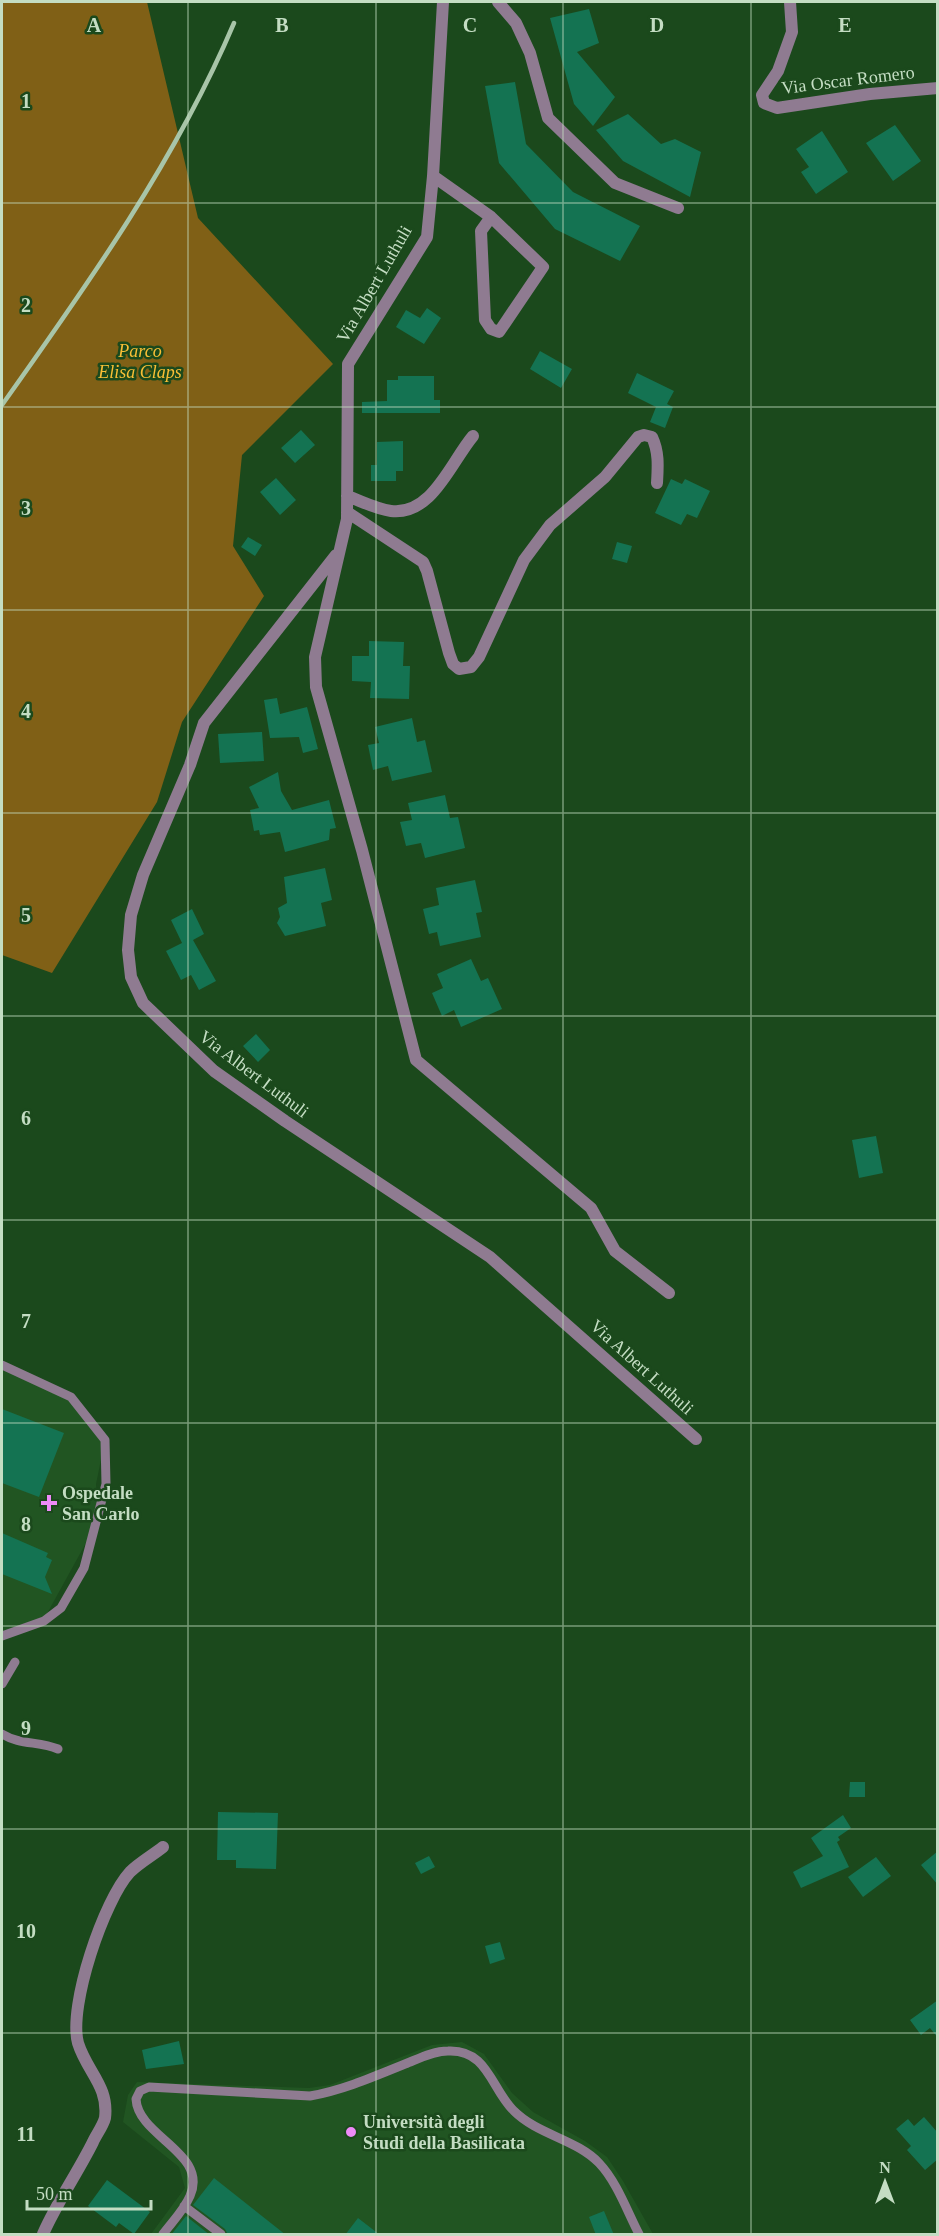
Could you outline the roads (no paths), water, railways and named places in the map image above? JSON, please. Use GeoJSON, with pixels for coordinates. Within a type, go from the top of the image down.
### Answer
{"type":"FeatureCollection","features":[{"type":"Feature","properties":{"kind":"street","name":"Via Albert Luthuli"},"geometry":{"type":"LineString","coordinates":[[443,2],[433,176],[426,237],[348,364],[345,537],[338,552],[315,657],[316,687],[362,850],[416,1060],[591,1208],[615,1251],[669,1293]]}},
{"type":"Feature","properties":{"kind":"street"},"geometry":{"type":"LineString","coordinates":[[498,2],[516,23],[530,53],[548,118],[615,183],[678,208]]}},
{"type":"Feature","properties":{"kind":"street","name":"Via Oscar Romero"},"geometry":{"type":"LineString","coordinates":[[790,2],[792,32],[778,71],[762,95],[764,103],[777,108],[938,88]]}},
{"type":"Feature","properties":{"kind":"street"},"geometry":{"type":"LineString","coordinates":[[433,176],[491,218],[543,267],[499,332],[491,329],[485,320],[481,231],[491,218]]}},
{"type":"Feature","properties":{"kind":"street"},"geometry":{"type":"LineString","coordinates":[[347,512],[423,562],[448,653],[459,669],[471,667],[479,657],[524,560],[550,525],[605,477],[638,437],[644,435],[652,437],[655,444],[658,458],[657,483]]}},
{"type":"Feature","properties":{"kind":"street"},"geometry":{"type":"LineString","coordinates":[[347,496],[393,511],[419,506],[432,494],[473,436]]}},
{"type":"Feature","properties":{"kind":"street","name":"Via Albert Luthuli"},"geometry":{"type":"LineString","coordinates":[[338,552],[204,723],[190,765],[143,875],[131,915],[128,950],[131,977],[143,1004],[164,1027],[214,1071],[490,1257],[696,1439]]}},
{"type":"Feature","properties":{"kind":"street"},"geometry":{"type":"LineString","coordinates":[[44,2235],[55,2208],[105,2120],[104,2090],[88,2068],[78,2041],[78,2014],[94,1938],[114,1897],[130,1872],[163,1847]]}},
{"type":"Feature","properties":{"kind":"lane"},"geometry":{"type":"LineString","coordinates":[[2,1365],[71,1397],[105,1440],[106,1484],[84,1568],[61,1608],[44,1621],[2,1636]]}},
{"type":"Feature","properties":{"kind":"lane"},"geometry":{"type":"LineString","coordinates":[[2,1684],[15,1662]]}},
{"type":"Feature","properties":{"kind":"lane"},"geometry":{"type":"LineString","coordinates":[[2,1734],[25,1744],[39,1743],[58,1749]]}},
{"type":"Feature","properties":{"kind":"lane"},"geometry":{"type":"LineString","coordinates":[[163,2235],[184,2206],[193,2187],[190,2169],[180,2155],[140,2113],[136,2099],[143,2089],[149,2087],[310,2096],[333,2092],[428,2055],[447,2051],[476,2057],[488,2070],[514,2112],[576,2146],[599,2163],[612,2181],[639,2235]]}},
{"type":"Feature","properties":{"kind":"lane"},"geometry":{"type":"LineString","coordinates":[[184,2206],[221,2235]]}},
{"type":"Feature","properties":{"kind":"railway"},"geometry":{"type":"LineString","coordinates":[[2,405],[98,267],[158,172],[211,74],[234,23]]}},
{"type":"Feature","properties":{"kind":"place","name":"Ospedale San Carlo"},"geometry":{"type":"Point","coordinates":[49,1503]}},
{"type":"Feature","properties":{"kind":"place","name":"Università degli Studi della Basilicata"},"geometry":{"type":"Point","coordinates":[351,2132]}},
{"type":"Feature","properties":{"kind":"park label","name":"Parco Elisa Claps"},"geometry":{"type":"Point","coordinates":[140,361]}}]}
